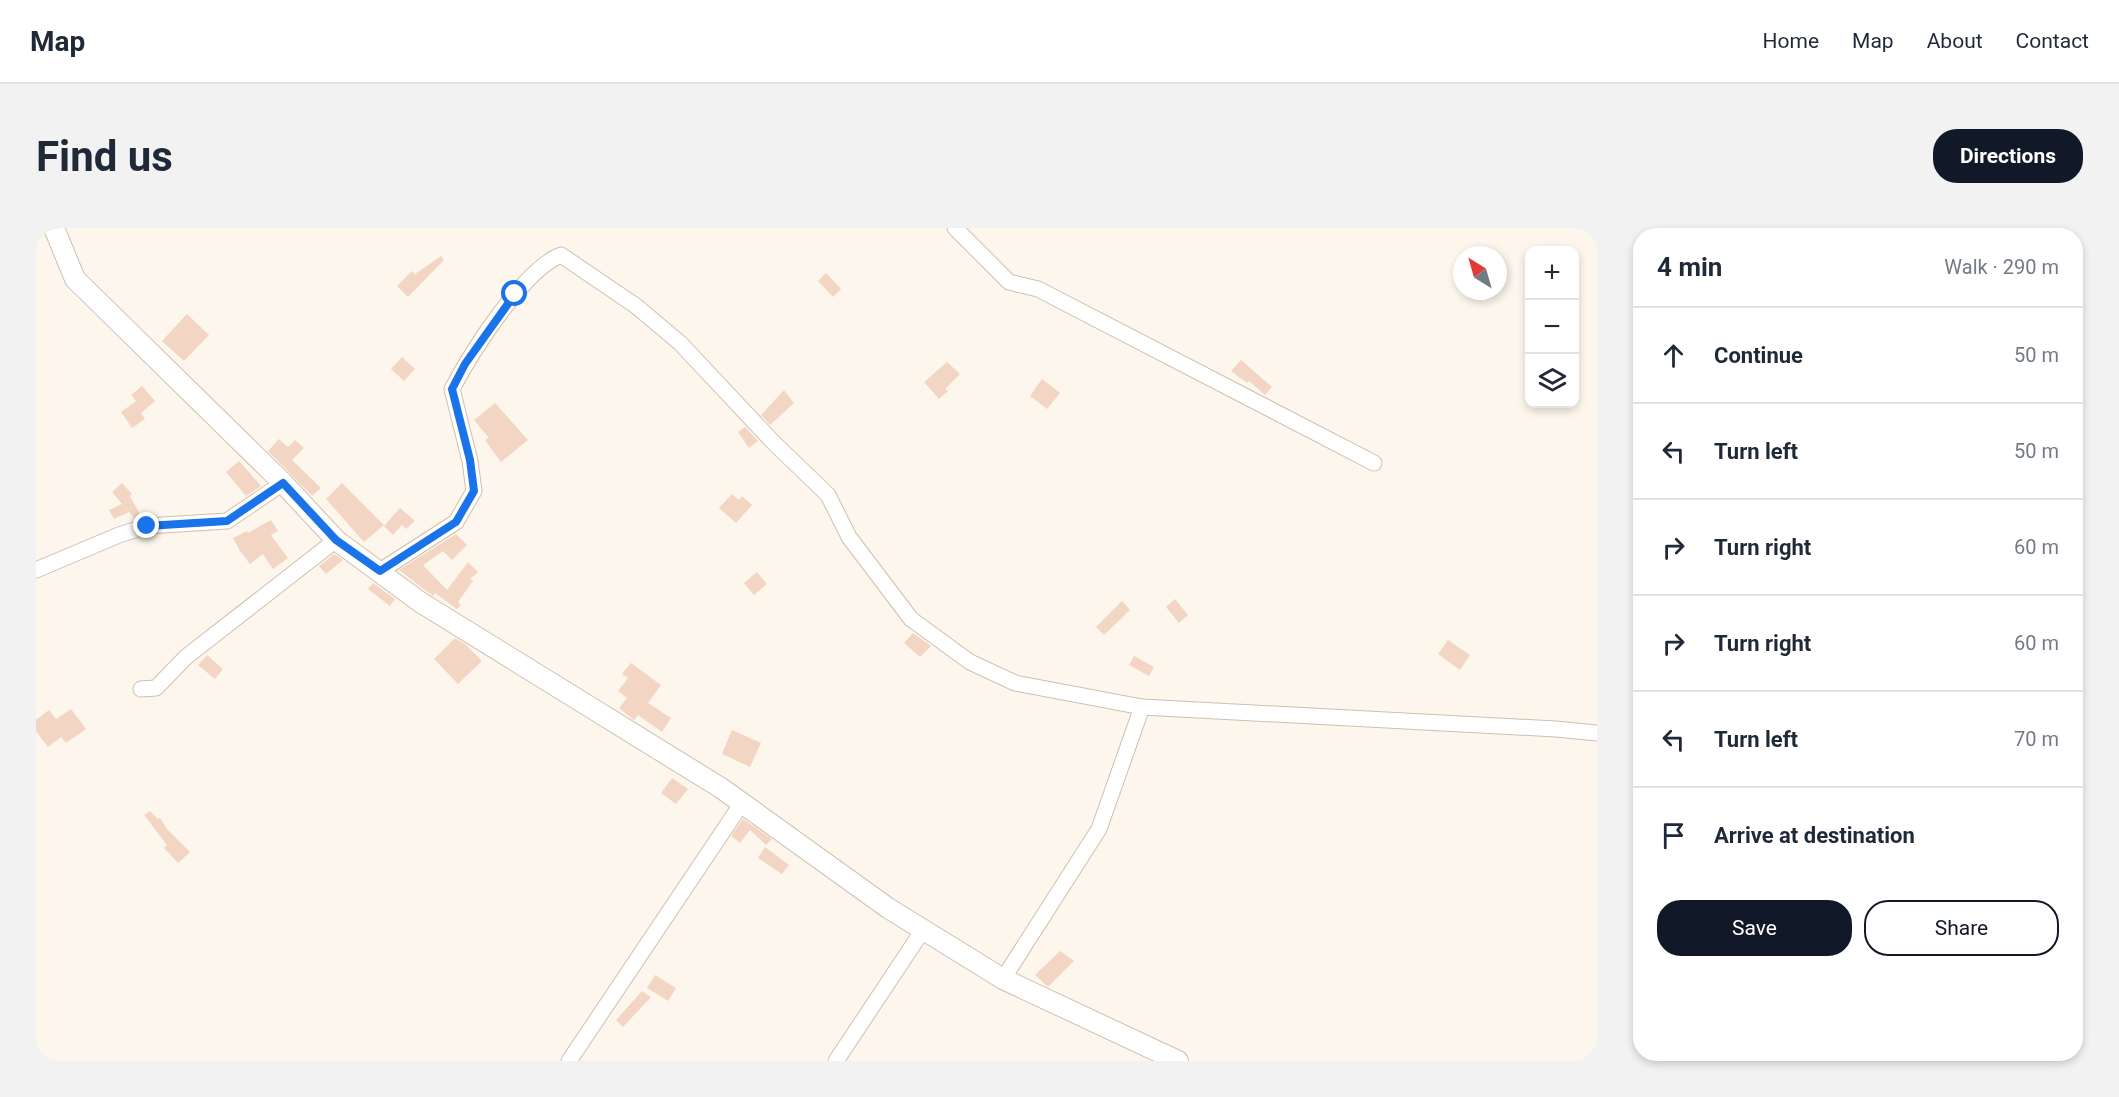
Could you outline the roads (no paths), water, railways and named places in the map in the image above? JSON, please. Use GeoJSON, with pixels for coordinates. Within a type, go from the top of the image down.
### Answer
{"type":"FeatureCollection","features":[{"type":"Feature","properties":{"kind":"street"},"geometry":{"type":"LineString","coordinates":[[54,228],[75,279],[283,483],[336,540],[420,602],[721,788],[888,908],[923,930],[1003,979],[1148,1055],[1178,1061]]}},
{"type":"Feature","properties":{"kind":"street"},"geometry":{"type":"LineString","coordinates":[[955,228],[1009,282],[1038,289],[1374,463]]}},
{"type":"Feature","properties":{"kind":"street"},"geometry":{"type":"LineString","coordinates":[[380,571],[456,522],[474,491],[470,460],[452,389],[465,364],[515,294],[550,259],[561,255],[636,306],[680,343],[773,442],[828,495],[849,537],[911,619],[970,662],[1016,683],[1142,707],[1597,733]]}},
{"type":"Feature","properties":{"kind":"street"},"geometry":{"type":"LineString","coordinates":[[36,570],[119,535],[147,526],[227,521],[283,483]]}},
{"type":"Feature","properties":{"kind":"street"},"geometry":{"type":"LineString","coordinates":[[141,689],[156,688],[186,657],[336,540]]}},
{"type":"Feature","properties":{"kind":"street"},"geometry":{"type":"LineString","coordinates":[[1003,979],[1099,829],[1142,707]]}},
{"type":"Feature","properties":{"kind":"street"},"geometry":{"type":"LineString","coordinates":[[569,1061],[742,803]]}},
{"type":"Feature","properties":{"kind":"street"},"geometry":{"type":"LineString","coordinates":[[836,1061],[923,930]]}}]}
